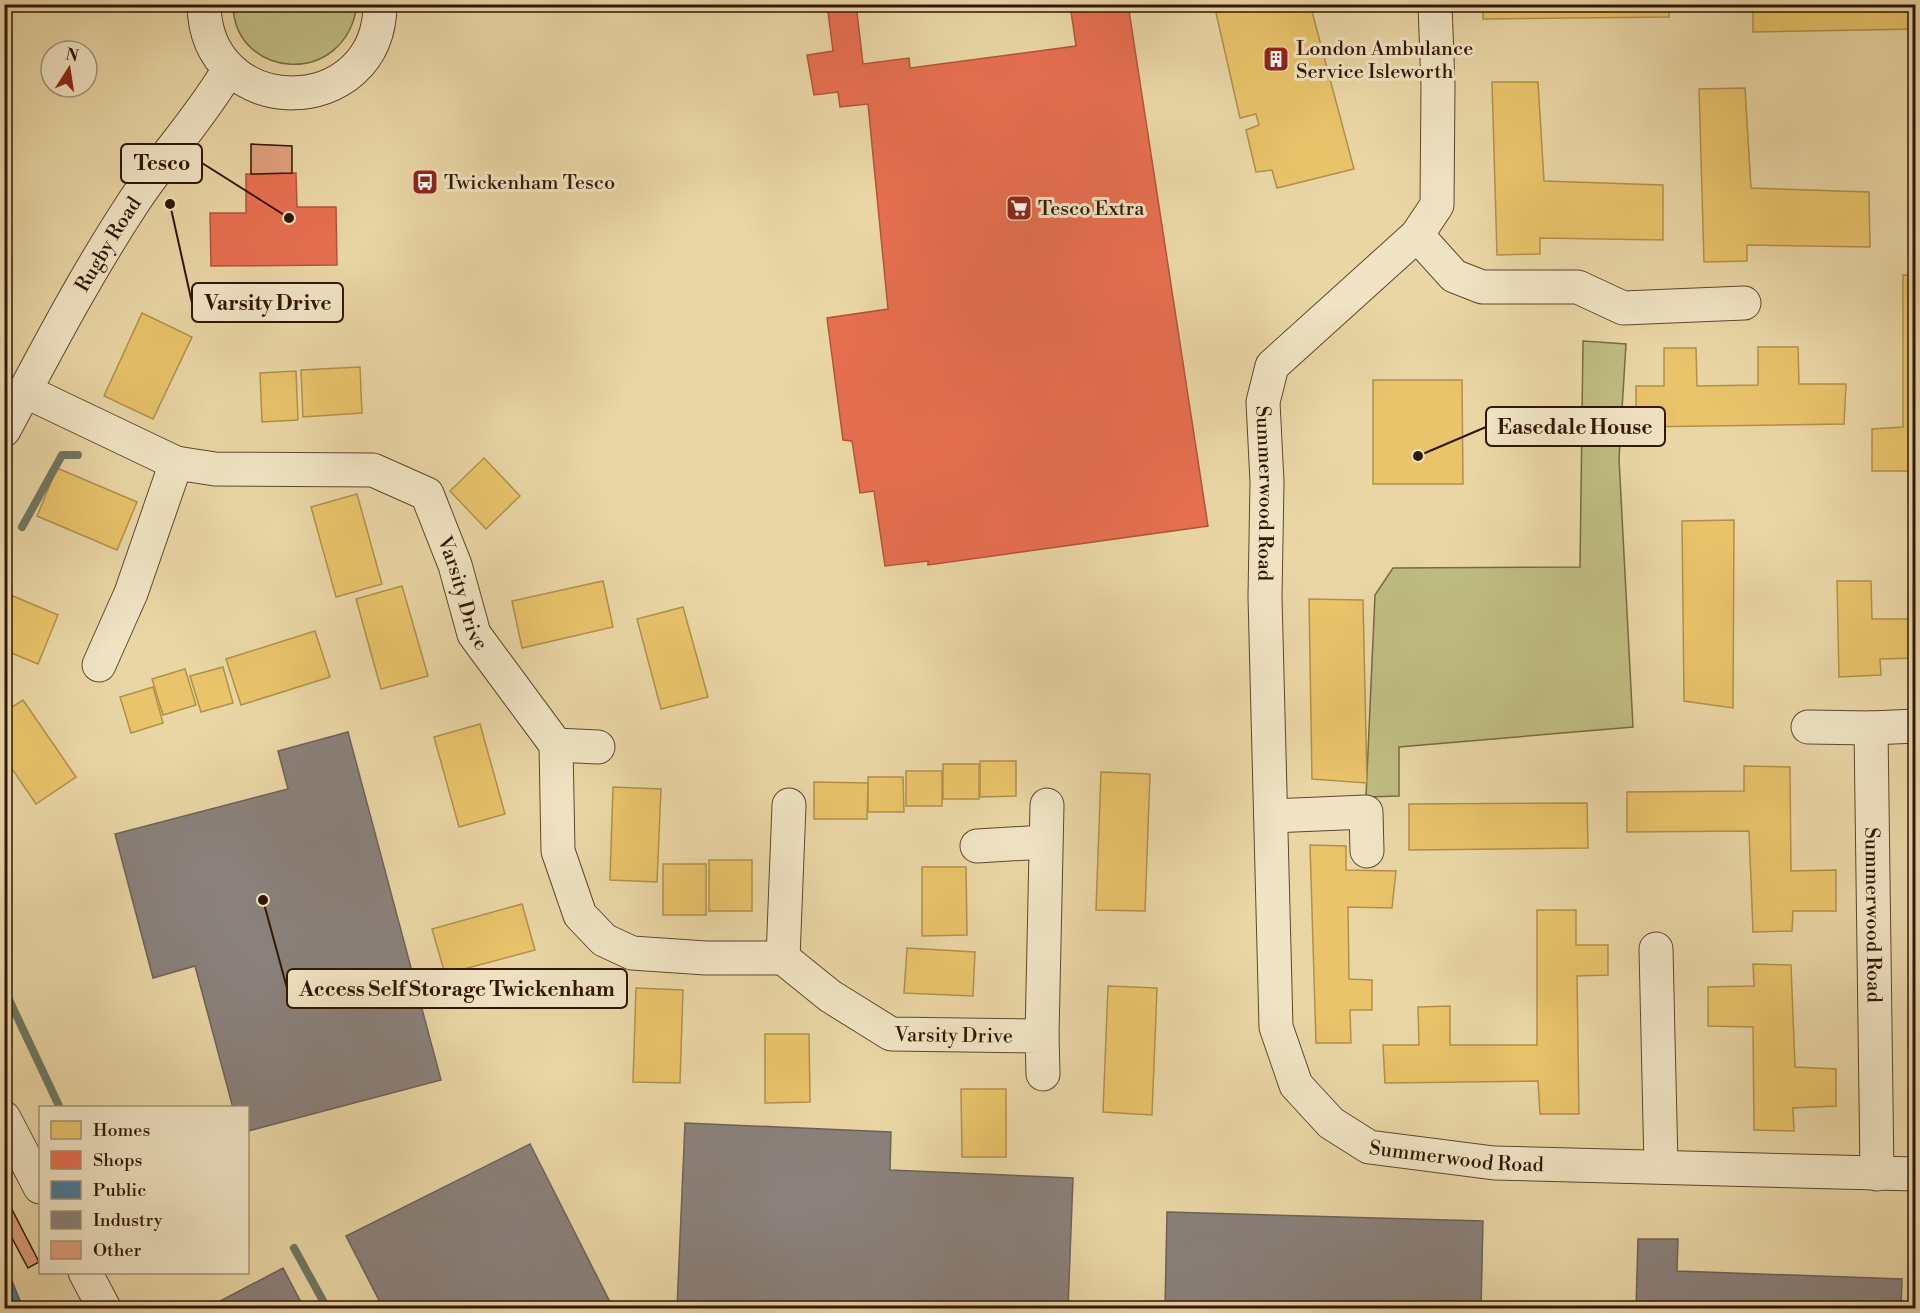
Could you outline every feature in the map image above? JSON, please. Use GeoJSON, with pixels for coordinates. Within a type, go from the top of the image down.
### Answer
{"type":"FeatureCollection","features":[{"type":"Feature","properties":{"kind":"street"},"geometry":{"type":"LineString","coordinates":[[204,4],[204,21],[213,47],[228,69],[254,86],[283,95],[314,93],[341,80],[362,62],[375,37],[380,4]]}},
{"type":"Feature","properties":{"kind":"street","name":"Summerwood Road"},"geometry":{"type":"LineString","coordinates":[[1435,4],[1438,86],[1437,205],[1417,235],[1272,366],[1263,402],[1267,482],[1265,597],[1276,1027],[1296,1085],[1331,1123],[1369,1147],[1494,1163],[1916,1174]]}},
{"type":"Feature","properties":{"kind":"street","name":"Rugby Road"},"geometry":{"type":"LineString","coordinates":[[4,430],[66,314],[133,201],[214,93],[228,69]]}},
{"type":"Feature","properties":{"kind":"street"},"geometry":{"type":"LineString","coordinates":[[1417,235],[1454,276],[1482,287],[1578,287],[1623,308],[1744,303]]}},
{"type":"Feature","properties":{"kind":"street","name":"Varsity Drive"},"geometry":{"type":"LineString","coordinates":[[25,391],[176,463],[215,469],[373,470],[427,494],[455,565],[474,634],[556,745]]}},
{"type":"Feature","properties":{"kind":"street"},"geometry":{"type":"LineString","coordinates":[[99,665],[131,593],[176,463]]}},
{"type":"Feature","properties":{"kind":"street"},"geometry":{"type":"LineString","coordinates":[[1808,727],[1916,726]]}},
{"type":"Feature","properties":{"kind":"street","name":"Summerwood Road"},"geometry":{"type":"LineString","coordinates":[[1871,728],[1876,1174]]}},
{"type":"Feature","properties":{"kind":"street"},"geometry":{"type":"LineString","coordinates":[[598,747],[556,745],[558,851],[580,915],[604,940],[632,953],[706,958],[783,958],[789,805]]}},
{"type":"Feature","properties":{"kind":"street","name":"Varsity Drive"},"geometry":{"type":"LineString","coordinates":[[1043,1074],[1047,804]]}},
{"type":"Feature","properties":{"kind":"street"},"geometry":{"type":"LineString","coordinates":[[1271,816],[1366,812],[1367,851]]}},
{"type":"Feature","properties":{"kind":"street"},"geometry":{"type":"LineString","coordinates":[[977,846],[1045,842]]}},
{"type":"Feature","properties":{"kind":"street"},"geometry":{"type":"LineString","coordinates":[[1656,949],[1661,1166]]}},
{"type":"Feature","properties":{"kind":"street","name":"Varsity Drive"},"geometry":{"type":"LineString","coordinates":[[783,958],[830,996],[891,1034],[1042,1036]]}},
{"type":"Feature","properties":{"kind":"street"},"geometry":{"type":"LineString","coordinates":[[4,1118],[39,1185]]}},
{"type":"Feature","properties":{"kind":"street"},"geometry":{"type":"LineString","coordinates":[[86,1274],[104,1308]]}},
{"type":"Feature","properties":{"kind":"shaded area"},"geometry":{"type":"Polygon","coordinates":[[[233,4],[357,5],[348,32],[333,51],[313,61],[291,64],[270,60],[251,48],[238,30],[233,4]]]}},
{"type":"Feature","properties":{"kind":"shaded area"},"geometry":{"type":"Polygon","coordinates":[[[1583,341],[1626,344],[1619,459],[1633,727],[1399,747],[1399,796],[1366,797],[1375,595],[1393,568],[1580,567],[1583,341]]]}},
{"type":"Feature","properties":{"kind":"building: Homes","name":"London Ambulance Service Isleworth"},"geometry":{"type":"Polygon","coordinates":[[[1214,4],[1310,4],[1354,169],[1277,188],[1272,170],[1256,172],[1246,130],[1259,125],[1256,114],[1240,118],[1214,4]]]}},
{"type":"Feature","properties":{"kind":"building: Homes"},"geometry":{"type":"Polygon","coordinates":[[[1483,4],[1669,4],[1669,17],[1483,19],[1483,4]]]}},
{"type":"Feature","properties":{"kind":"building: Homes"},"geometry":{"type":"Polygon","coordinates":[[[1753,4],[1916,4],[1916,29],[1753,32],[1753,4]]]}},
{"type":"Feature","properties":{"kind":"building: Homes"},"geometry":{"type":"Polygon","coordinates":[[[1492,82],[1538,82],[1544,181],[1663,185],[1663,240],[1540,238],[1540,254],[1497,255],[1492,82]]]}},
{"type":"Feature","properties":{"kind":"building: Homes"},"geometry":{"type":"Polygon","coordinates":[[[1745,88],[1751,188],[1869,192],[1870,247],[1747,245],[1747,261],[1704,262],[1699,89],[1745,88]]]}},
{"type":"Feature","properties":{"kind":"building: Homes"},"geometry":{"type":"Polygon","coordinates":[[[1903,275],[1916,276],[1916,471],[1872,471],[1872,429],[1903,427],[1903,275]]]}},
{"type":"Feature","properties":{"kind":"building: Homes"},"geometry":{"type":"Polygon","coordinates":[[[142,313],[192,337],[153,419],[104,396],[142,313]]]}},
{"type":"Feature","properties":{"kind":"building: Homes"},"geometry":{"type":"Polygon","coordinates":[[[1758,347],[1798,347],[1799,384],[1846,384],[1844,424],[1636,427],[1636,386],[1664,386],[1664,348],[1696,348],[1697,386],[1758,385],[1758,347]]]}},
{"type":"Feature","properties":{"kind":"building: Homes"},"geometry":{"type":"Polygon","coordinates":[[[360,367],[362,413],[303,417],[301,370],[360,367]]]}},
{"type":"Feature","properties":{"kind":"building: Homes"},"geometry":{"type":"Polygon","coordinates":[[[296,371],[298,420],[262,422],[260,373],[296,371]]]}},
{"type":"Feature","properties":{"kind":"building: Homes"},"geometry":{"type":"Polygon","coordinates":[[[1373,380],[1462,380],[1463,484],[1373,484],[1373,380]]]}},
{"type":"Feature","properties":{"kind":"building: Homes"},"geometry":{"type":"Polygon","coordinates":[[[484,458],[520,496],[486,529],[450,491],[484,458]]]}},
{"type":"Feature","properties":{"kind":"building: Homes"},"geometry":{"type":"Polygon","coordinates":[[[57,468],[137,502],[117,550],[37,516],[57,468]]]}},
{"type":"Feature","properties":{"kind":"building: Homes"},"geometry":{"type":"Polygon","coordinates":[[[357,494],[382,584],[336,597],[311,507],[357,494]]]}},
{"type":"Feature","properties":{"kind":"building: Homes"},"geometry":{"type":"Polygon","coordinates":[[[1734,520],[1733,708],[1684,701],[1682,521],[1734,520]]]}},
{"type":"Feature","properties":{"kind":"building: Homes"},"geometry":{"type":"Polygon","coordinates":[[[603,581],[613,627],[522,648],[512,601],[603,581]]]}},
{"type":"Feature","properties":{"kind":"building: Homes"},"geometry":{"type":"Polygon","coordinates":[[[1837,581],[1871,581],[1872,619],[1916,619],[1916,658],[1880,659],[1881,675],[1839,677],[1837,581]]]}},
{"type":"Feature","properties":{"kind":"building: Homes"},"geometry":{"type":"Polygon","coordinates":[[[402,586],[428,676],[381,689],[356,599],[402,586]]]}},
{"type":"Feature","properties":{"kind":"building: Homes"},"geometry":{"type":"Polygon","coordinates":[[[13,596],[58,615],[38,664],[4,650],[4,615],[13,596]]]}},
{"type":"Feature","properties":{"kind":"building: Homes"},"geometry":{"type":"Polygon","coordinates":[[[1309,599],[1363,600],[1367,783],[1312,779],[1309,599]]]}},
{"type":"Feature","properties":{"kind":"building: Homes"},"geometry":{"type":"Polygon","coordinates":[[[683,607],[708,697],[661,709],[637,619],[683,607]]]}},
{"type":"Feature","properties":{"kind":"building: Homes"},"geometry":{"type":"Polygon","coordinates":[[[315,631],[330,677],[241,705],[226,659],[315,631]]]}},
{"type":"Feature","properties":{"kind":"building: Homes"},"geometry":{"type":"Polygon","coordinates":[[[223,667],[233,703],[201,712],[190,676],[223,667]]]}},
{"type":"Feature","properties":{"kind":"building: Homes"},"geometry":{"type":"Polygon","coordinates":[[[185,669],[196,705],[163,715],[152,679],[185,669]]]}},
{"type":"Feature","properties":{"kind":"building: Homes"},"geometry":{"type":"Polygon","coordinates":[[[153,687],[163,723],[131,733],[120,697],[153,687]]]}},
{"type":"Feature","properties":{"kind":"building: Homes"},"geometry":{"type":"Polygon","coordinates":[[[23,700],[76,777],[36,804],[4,757],[4,712],[23,700]]]}},
{"type":"Feature","properties":{"kind":"building: Homes"},"geometry":{"type":"Polygon","coordinates":[[[480,724],[505,814],[459,827],[434,737],[480,724]]]}},
{"type":"Feature","properties":{"kind":"building: Homes"},"geometry":{"type":"Polygon","coordinates":[[[980,761],[1016,761],[1016,796],[980,797],[980,761]]]}},
{"type":"Feature","properties":{"kind":"building: Homes"},"geometry":{"type":"Polygon","coordinates":[[[943,764],[979,764],[979,799],[943,799],[943,764]]]}},
{"type":"Feature","properties":{"kind":"building: Homes"},"geometry":{"type":"Polygon","coordinates":[[[1744,766],[1790,767],[1791,871],[1836,870],[1836,911],[1793,911],[1792,931],[1753,932],[1749,831],[1627,832],[1627,792],[1744,791],[1744,766]]]}},
{"type":"Feature","properties":{"kind":"building: Homes"},"geometry":{"type":"Polygon","coordinates":[[[906,771],[942,771],[942,806],[906,806],[906,771]]]}},
{"type":"Feature","properties":{"kind":"building: Homes"},"geometry":{"type":"Polygon","coordinates":[[[1101,772],[1150,774],[1145,911],[1096,910],[1101,772]]]}},
{"type":"Feature","properties":{"kind":"building: Homes"},"geometry":{"type":"Polygon","coordinates":[[[868,777],[903,777],[904,812],[868,812],[868,777]]]}},
{"type":"Feature","properties":{"kind":"building: Homes"},"geometry":{"type":"Polygon","coordinates":[[[814,782],[868,783],[867,819],[814,819],[814,782]]]}},
{"type":"Feature","properties":{"kind":"building: Homes"},"geometry":{"type":"Polygon","coordinates":[[[613,787],[661,789],[657,882],[610,880],[613,787]]]}},
{"type":"Feature","properties":{"kind":"building: Homes"},"geometry":{"type":"Polygon","coordinates":[[[1587,803],[1588,848],[1409,850],[1409,804],[1587,803]]]}},
{"type":"Feature","properties":{"kind":"building: Homes"},"geometry":{"type":"Polygon","coordinates":[[[1310,845],[1346,846],[1346,870],[1396,871],[1392,908],[1348,907],[1349,979],[1372,980],[1372,1010],[1350,1010],[1351,1043],[1316,1043],[1310,845]]]}},
{"type":"Feature","properties":{"kind":"building: Homes"},"geometry":{"type":"Polygon","coordinates":[[[709,860],[752,860],[752,911],[709,911],[709,860]]]}},
{"type":"Feature","properties":{"kind":"building: Homes"},"geometry":{"type":"Polygon","coordinates":[[[663,864],[706,864],[706,915],[663,915],[663,864]]]}},
{"type":"Feature","properties":{"kind":"building: Homes"},"geometry":{"type":"Polygon","coordinates":[[[922,867],[966,867],[967,935],[922,936],[922,867]]]}},
{"type":"Feature","properties":{"kind":"building: Homes"},"geometry":{"type":"Polygon","coordinates":[[[522,904],[535,950],[445,974],[432,929],[522,904]]]}},
{"type":"Feature","properties":{"kind":"building: Homes"},"geometry":{"type":"Polygon","coordinates":[[[1537,910],[1576,910],[1576,945],[1608,945],[1608,975],[1577,976],[1579,1114],[1540,1114],[1538,1081],[1385,1083],[1383,1045],[1419,1045],[1418,1007],[1450,1006],[1450,1045],[1537,1045],[1537,910]]]}},
{"type":"Feature","properties":{"kind":"building: Homes"},"geometry":{"type":"Polygon","coordinates":[[[907,948],[975,952],[973,996],[904,993],[907,948]]]}},
{"type":"Feature","properties":{"kind":"building: Homes"},"geometry":{"type":"Polygon","coordinates":[[[1753,964],[1791,965],[1795,1067],[1836,1069],[1836,1106],[1793,1108],[1794,1131],[1754,1130],[1753,1027],[1708,1026],[1708,987],[1754,986],[1753,964]]]}},
{"type":"Feature","properties":{"kind":"building: Homes"},"geometry":{"type":"Polygon","coordinates":[[[1108,986],[1157,988],[1152,1115],[1103,1112],[1108,986]]]}},
{"type":"Feature","properties":{"kind":"building: Homes"},"geometry":{"type":"Polygon","coordinates":[[[636,988],[683,990],[680,1083],[633,1082],[636,988]]]}},
{"type":"Feature","properties":{"kind":"building: Homes"},"geometry":{"type":"Polygon","coordinates":[[[765,1034],[809,1034],[810,1102],[765,1103],[765,1034]]]}},
{"type":"Feature","properties":{"kind":"building: Homes"},"geometry":{"type":"Polygon","coordinates":[[[961,1089],[1006,1089],[1006,1157],[962,1157],[961,1089]]]}},
{"type":"Feature","properties":{"kind":"building: Shops","name":"Tesco Extra"},"geometry":{"type":"Polygon","coordinates":[[[827,4],[856,4],[863,64],[909,58],[910,68],[1076,46],[1070,4],[1128,4],[1208,526],[928,565],[928,561],[885,566],[874,491],[860,493],[852,441],[843,440],[827,318],[888,309],[868,104],[840,107],[838,92],[814,95],[807,55],[833,51],[827,4]]]}},
{"type":"Feature","properties":{"kind":"building: Shops"},"geometry":{"type":"Polygon","coordinates":[[[296,173],[297,207],[336,207],[337,265],[211,266],[210,213],[246,213],[246,174],[296,173]]]}},
{"type":"Feature","properties":{"kind":"building: Public"},"geometry":{"type":"Polygon","coordinates":[[[4,1262],[23,1308],[4,1308],[4,1262]]]}},
{"type":"Feature","properties":{"kind":"building: Industry"},"geometry":{"type":"Polygon","coordinates":[[[348,732],[441,1080],[249,1131],[249,1106],[232,1106],[195,966],[153,978],[115,834],[288,789],[278,751],[348,732]]]}},
{"type":"Feature","properties":{"kind":"building: Industry"},"geometry":{"type":"Polygon","coordinates":[[[685,1123],[891,1132],[890,1170],[1073,1178],[1068,1308],[677,1308],[685,1123]]]}},
{"type":"Feature","properties":{"kind":"building: Industry"},"geometry":{"type":"Polygon","coordinates":[[[530,1144],[613,1308],[383,1308],[346,1236],[530,1144]]]}},
{"type":"Feature","properties":{"kind":"building: Industry"},"geometry":{"type":"Polygon","coordinates":[[[1167,1212],[1483,1221],[1481,1308],[1165,1308],[1167,1212]]]}},
{"type":"Feature","properties":{"kind":"building: Industry"},"geometry":{"type":"Polygon","coordinates":[[[1638,1239],[1678,1239],[1677,1271],[1902,1279],[1901,1308],[1636,1308],[1638,1239]]]}},
{"type":"Feature","properties":{"kind":"building: Industry"},"geometry":{"type":"Polygon","coordinates":[[[283,1268],[304,1308],[207,1308],[283,1268]]]}},
{"type":"Feature","properties":{"kind":"building: Other"},"geometry":{"type":"Polygon","coordinates":[[[251,144],[292,146],[292,173],[251,174],[251,144]]]}},
{"type":"Feature","properties":{"kind":"building: Other"},"geometry":{"type":"Polygon","coordinates":[[[4,1194],[39,1262],[28,1268],[4,1223],[4,1194]]]}},
{"type":"Feature","properties":{"kind":"waterway"},"geometry":{"type":"LineString","coordinates":[[22,527],[62,455],[78,455]]}},
{"type":"Feature","properties":{"kind":"waterway"},"geometry":{"type":"LineString","coordinates":[[4,989],[59,1106]]}},
{"type":"Feature","properties":{"kind":"waterway"},"geometry":{"type":"LineString","coordinates":[[294,1248],[327,1308]]}},
{"type":"Feature","properties":{"kind":"place","name":"London Ambulance Service Isleworth"},"geometry":{"type":"Point","coordinates":[1276,59]}},
{"type":"Feature","properties":{"kind":"place","name":"Twickenham Tesco"},"geometry":{"type":"Point","coordinates":[425,182]}},
{"type":"Feature","properties":{"kind":"place","name":"Varsity Drive"},"geometry":{"type":"Point","coordinates":[170,204]}},
{"type":"Feature","properties":{"kind":"place","name":"Tesco Extra"},"geometry":{"type":"Point","coordinates":[1019,208]}},
{"type":"Feature","properties":{"kind":"place","name":"Tesco"},"geometry":{"type":"Point","coordinates":[289,218]}},
{"type":"Feature","properties":{"kind":"place","name":"Easedale House"},"geometry":{"type":"Point","coordinates":[1418,456]}},
{"type":"Feature","properties":{"kind":"place","name":"Access Self Storage Twickenham"},"geometry":{"type":"Point","coordinates":[263,900]}}]}
